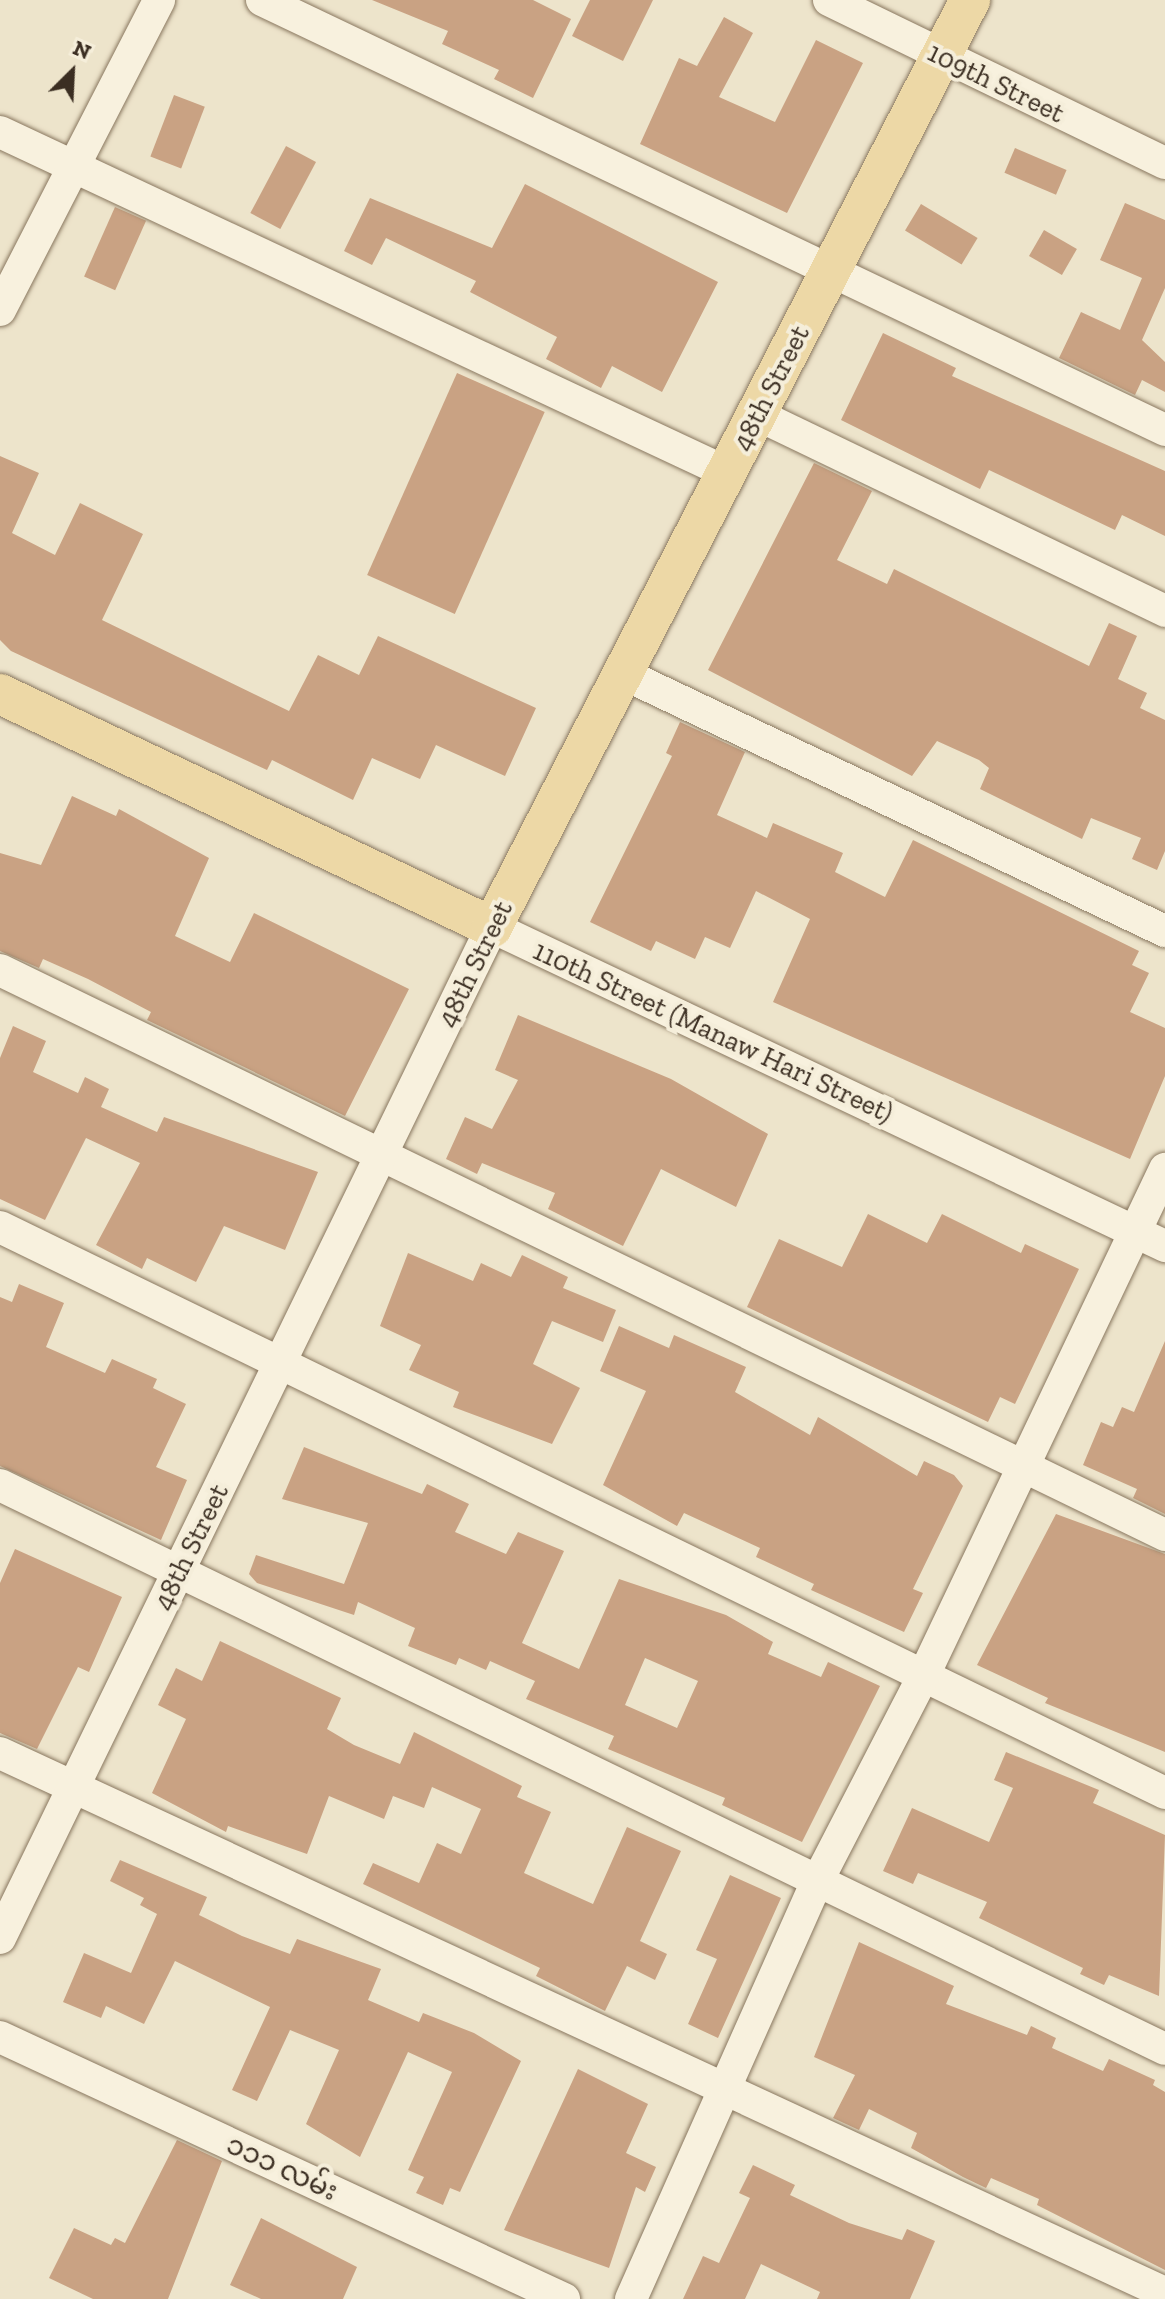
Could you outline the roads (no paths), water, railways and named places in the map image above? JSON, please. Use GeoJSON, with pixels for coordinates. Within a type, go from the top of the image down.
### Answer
{"type":"FeatureCollection","features":[{"type":"Feature","properties":{"kind":"main road","name":"48th Street"},"geometry":{"type":"LineString","coordinates":[[492,927],[626,675],[970,0]]}},
{"type":"Feature","properties":{"kind":"main road","name":"110th Street (Manaw Hari Street)"},"geometry":{"type":"LineString","coordinates":[[0,694],[492,927]]}},
{"type":"Feature","properties":{"kind":"street"},"geometry":{"type":"LineString","coordinates":[[0,310],[159,0]]}},
{"type":"Feature","properties":{"kind":"street"},"geometry":{"type":"LineString","coordinates":[[262,0],[1165,430]]}},
{"type":"Feature","properties":{"kind":"street","name":"109th Street"},"geometry":{"type":"LineString","coordinates":[[829,0],[1165,163]]}},
{"type":"Feature","properties":{"kind":"street"},"geometry":{"type":"LineString","coordinates":[[0,132],[728,473]]}},
{"type":"Feature","properties":{"kind":"street"},"geometry":{"type":"LineString","coordinates":[[758,415],[1165,611]]}},
{"type":"Feature","properties":{"kind":"street"},"geometry":{"type":"LineString","coordinates":[[626,675],[1165,931]]}},
{"type":"Feature","properties":{"kind":"street","name":"48th Street"},"geometry":{"type":"LineString","coordinates":[[0,1938],[492,927]]}},
{"type":"Feature","properties":{"kind":"street","name":"110th Street (Manaw Hari Street)"},"geometry":{"type":"LineString","coordinates":[[492,927],[1165,1246]]}},
{"type":"Feature","properties":{"kind":"street"},"geometry":{"type":"LineString","coordinates":[[0,970],[380,1157],[1165,1535]]}},
{"type":"Feature","properties":{"kind":"street"},"geometry":{"type":"LineString","coordinates":[[631,2299],[728,2089],[817,1882],[923,1677],[1165,1169]]}},
{"type":"Feature","properties":{"kind":"street"},"geometry":{"type":"LineString","coordinates":[[0,1227],[1165,1793]]}},
{"type":"Feature","properties":{"kind":"street"},"geometry":{"type":"LineString","coordinates":[[0,1485],[181,1567],[817,1882],[1165,2049]]}},
{"type":"Feature","properties":{"kind":"street"},"geometry":{"type":"LineString","coordinates":[[0,1753],[1165,2293]]}},
{"type":"Feature","properties":{"kind":"street","name":"၁၁၁ လမ်း"},"geometry":{"type":"LineString","coordinates":[[0,2037],[564,2299]]}}]}
